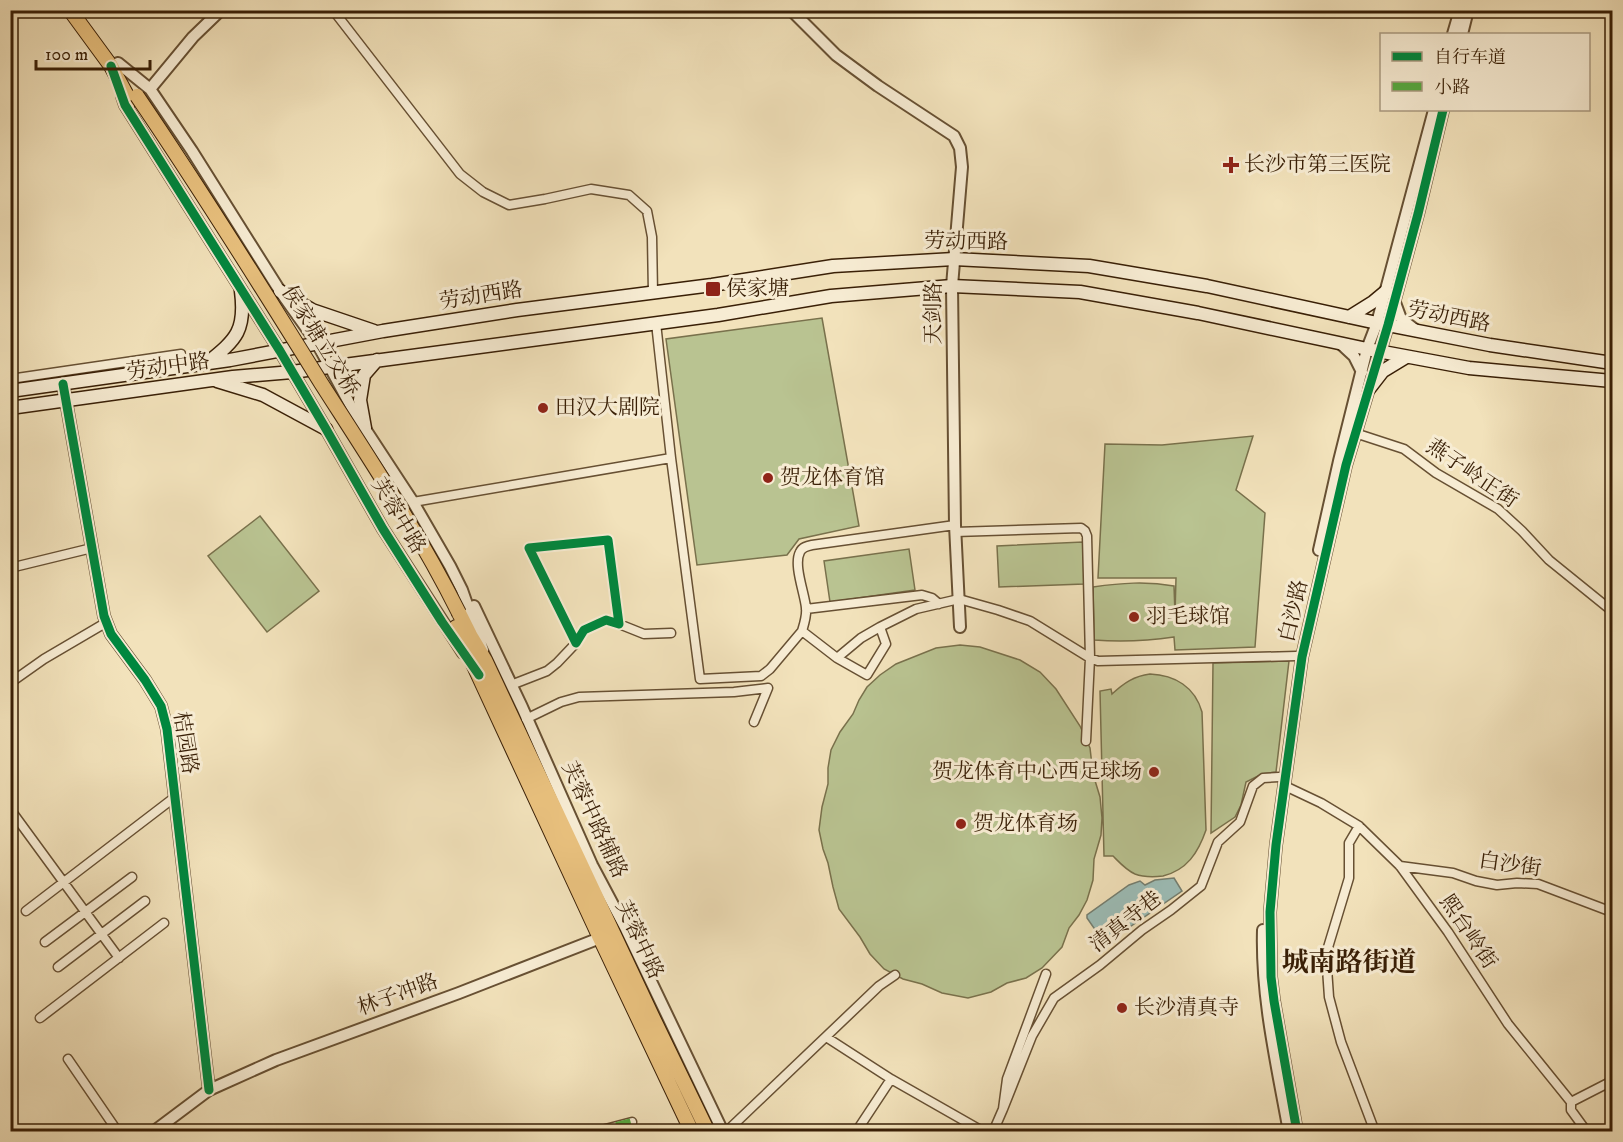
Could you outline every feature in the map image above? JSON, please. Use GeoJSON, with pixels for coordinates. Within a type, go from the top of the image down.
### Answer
{"type":"FeatureCollection","features":[{"type":"Feature","properties":{"kind":"main road"},"geometry":{"type":"LineString","coordinates":[[70,10],[115,65]]}},
{"type":"Feature","properties":{"kind":"main road"},"geometry":{"type":"LineString","coordinates":[[81,10],[115,65]]}},
{"type":"Feature","properties":{"kind":"main road","name":"侯家塘立交桥"},"geometry":{"type":"LineString","coordinates":[[115,65],[133,98],[455,615]]}},
{"type":"Feature","properties":{"kind":"main road","name":"劳动西路"},"geometry":{"type":"LineString","coordinates":[[317,343],[518,310],[653,293],[833,266],[954,259],[1089,266],[1207,286],[1490,345],[1612,363]]}},
{"type":"Feature","properties":{"kind":"main road","name":"劳动西路"},"geometry":{"type":"LineString","coordinates":[[330,366],[718,315],[831,296],[952,286],[1080,292],[1198,313],[1341,344],[1469,368],[1612,381]]}},
{"type":"Feature","properties":{"kind":"main road"},"geometry":{"type":"LineString","coordinates":[[207,363],[236,336],[242,319],[241,291]]}},
{"type":"Feature","properties":{"kind":"main road"},"geometry":{"type":"LineString","coordinates":[[280,291],[312,310],[378,332]]}},
{"type":"Feature","properties":{"kind":"main road"},"geometry":{"type":"LineString","coordinates":[[1349,317],[1373,302],[1390,296]]}},
{"type":"Feature","properties":{"kind":"main road","name":"劳动中路"},"geometry":{"type":"LineString","coordinates":[[10,391],[207,363],[317,343]]}},
{"type":"Feature","properties":{"kind":"main road"},"geometry":{"type":"LineString","coordinates":[[1369,389],[1383,372],[1406,357]]}},
{"type":"Feature","properties":{"kind":"main road"},"geometry":{"type":"LineString","coordinates":[[365,428],[360,400],[364,375],[376,360]]}},
{"type":"Feature","properties":{"kind":"main road","name":"劳动中路"},"geometry":{"type":"LineString","coordinates":[[10,408],[330,366]]}},
{"type":"Feature","properties":{"kind":"main road"},"geometry":{"type":"LineString","coordinates":[[213,380],[263,395],[326,429]]}},
{"type":"Feature","properties":{"kind":"main road"},"geometry":{"type":"LineString","coordinates":[[455,615],[486,660]]}},
{"type":"Feature","properties":{"kind":"main road"},"geometry":{"type":"LineString","coordinates":[[455,615],[479,675]]}},
{"type":"Feature","properties":{"kind":"main road","name":"芙蓉中路"},"geometry":{"type":"LineString","coordinates":[[486,660],[708,1131]]}},
{"type":"Feature","properties":{"kind":"main road","name":"芙蓉中路"},"geometry":{"type":"LineString","coordinates":[[479,675],[692,1131]]}},
{"type":"Feature","properties":{"kind":"street"},"geometry":{"type":"LineString","coordinates":[[150,89],[193,37],[221,10]]}},
{"type":"Feature","properties":{"kind":"street"},"geometry":{"type":"LineString","coordinates":[[333,10],[460,174],[483,192],[509,205],[591,189],[629,195],[647,212],[652,237],[653,293]]}},
{"type":"Feature","properties":{"kind":"street","name":"天剑路"},"geometry":{"type":"LineString","coordinates":[[791,10],[836,55],[954,136],[960,148],[962,167],[952,286],[955,529],[960,627]]}},
{"type":"Feature","properties":{"kind":"street"},"geometry":{"type":"LineString","coordinates":[[1454,33],[1460,10]]}},
{"type":"Feature","properties":{"kind":"street"},"geometry":{"type":"LineString","coordinates":[[1462,33],[1468,10]]}},
{"type":"Feature","properties":{"kind":"street","name":"芙蓉中路"},"geometry":{"type":"LineString","coordinates":[[115,65],[150,89],[280,291],[317,343],[354,412],[413,502],[450,566],[462,590],[486,660]]}},
{"type":"Feature","properties":{"kind":"street"},"geometry":{"type":"LineString","coordinates":[[115,65],[125,105],[280,351]]}},
{"type":"Feature","properties":{"kind":"street","name":"白沙路"},"geometry":{"type":"LineString","coordinates":[[1298,1131],[1274,1001],[1271,977],[1270,912],[1296,656],[1339,461],[1362,372],[1373,350],[1390,296],[1434,111]]}},
{"type":"Feature","properties":{"kind":"street","name":"白沙路"},"geometry":{"type":"LineString","coordinates":[[1390,296],[1418,214],[1443,111]]}},
{"type":"Feature","properties":{"kind":"street"},"geometry":{"type":"LineString","coordinates":[[1390,296],[1401,319],[1417,331]]}},
{"type":"Feature","properties":{"kind":"street"},"geometry":{"type":"LineString","coordinates":[[656,323],[700,679],[761,676],[770,669],[801,631],[805,622],[806,609],[798,560],[803,548],[812,545],[955,529],[1081,528],[1087,536],[1088,557],[1090,658],[1086,741]]}},
{"type":"Feature","properties":{"kind":"street"},"geometry":{"type":"LineString","coordinates":[[1341,344],[1354,356],[1362,372]]}},
{"type":"Feature","properties":{"kind":"street","name":"白沙路"},"geometry":{"type":"LineString","coordinates":[[1289,1131],[1266,1003],[1263,952],[1269,843],[1282,782],[1302,657],[1343,476],[1369,389],[1373,350]]}},
{"type":"Feature","properties":{"kind":"street","name":"芙蓉中路"},"geometry":{"type":"LineString","coordinates":[[280,351],[383,529],[479,675]]}},
{"type":"Feature","properties":{"kind":"street"},"geometry":{"type":"LineString","coordinates":[[10,379],[181,354]]}},
{"type":"Feature","properties":{"kind":"street","name":"桔园路"},"geometry":{"type":"LineString","coordinates":[[63,384],[104,616],[111,634],[161,706],[167,729],[209,1090]]}},
{"type":"Feature","properties":{"kind":"street","name":"燕子岭正街"},"geometry":{"type":"LineString","coordinates":[[1355,433],[1404,449],[1436,473],[1498,508],[1548,560],[1612,611]]}},
{"type":"Feature","properties":{"kind":"street"},"geometry":{"type":"LineString","coordinates":[[413,502],[671,458]]}},
{"type":"Feature","properties":{"kind":"street"},"geometry":{"type":"LineString","coordinates":[[576,643],[529,548],[609,540],[619,624]]}},
{"type":"Feature","properties":{"kind":"street"},"geometry":{"type":"LineString","coordinates":[[10,568],[92,548]]}},
{"type":"Feature","properties":{"kind":"street","name":"芙蓉中路辅路"},"geometry":{"type":"LineString","coordinates":[[462,590],[477,610],[592,865],[626,929],[724,1131]]}},
{"type":"Feature","properties":{"kind":"street"},"geometry":{"type":"LineString","coordinates":[[806,609],[922,595],[932,598],[939,604]]}},
{"type":"Feature","properties":{"kind":"street"},"geometry":{"type":"LineString","coordinates":[[837,658],[861,638],[916,609],[959,599],[1030,621],[1098,661],[1296,656]]}},
{"type":"Feature","properties":{"kind":"street"},"geometry":{"type":"LineString","coordinates":[[512,685],[547,671],[576,643],[584,630],[606,620],[644,634],[671,633]]}},
{"type":"Feature","properties":{"kind":"street"},"geometry":{"type":"LineString","coordinates":[[10,683],[44,659],[107,622]]}},
{"type":"Feature","properties":{"kind":"street"},"geometry":{"type":"LineString","coordinates":[[801,631],[837,658],[867,675],[886,644],[880,627]]}},
{"type":"Feature","properties":{"kind":"street"},"geometry":{"type":"LineString","coordinates":[[526,719],[561,702],[579,697],[734,692],[768,688],[754,722]]}},
{"type":"Feature","properties":{"kind":"street","name":"清真寺巷"},"geometry":{"type":"LineString","coordinates":[[1003,1108],[1032,1036],[1054,998],[1201,886],[1218,842],[1240,822],[1253,786],[1263,778],[1282,782]]}},
{"type":"Feature","properties":{"kind":"street","name":"熙台岭街"},"geometry":{"type":"LineString","coordinates":[[1282,782],[1359,826],[1400,866],[1448,932],[1508,1024],[1571,1102],[1571,1110],[1587,1131]]}},
{"type":"Feature","properties":{"kind":"street"},"geometry":{"type":"LineString","coordinates":[[26,911],[175,797]]}},
{"type":"Feature","properties":{"kind":"street"},"geometry":{"type":"LineString","coordinates":[[10,809],[119,957]]}},
{"type":"Feature","properties":{"kind":"street"},"geometry":{"type":"LineString","coordinates":[[1359,826],[1349,843],[1350,878],[1326,954],[1329,997],[1341,1042],[1375,1131]]}},
{"type":"Feature","properties":{"kind":"street","name":"白沙街"},"geometry":{"type":"LineString","coordinates":[[1400,866],[1453,873],[1497,885],[1538,884],[1612,912]]}},
{"type":"Feature","properties":{"kind":"street"},"geometry":{"type":"LineString","coordinates":[[45,942],[132,877]]}},
{"type":"Feature","properties":{"kind":"street"},"geometry":{"type":"LineString","coordinates":[[58,968],[145,901]]}},
{"type":"Feature","properties":{"kind":"street"},"geometry":{"type":"LineString","coordinates":[[40,1018],[164,923]]}},
{"type":"Feature","properties":{"kind":"street","name":"林子冲路"},"geometry":{"type":"LineString","coordinates":[[153,1131],[209,1090],[276,1060],[600,938]]}},
{"type":"Feature","properties":{"kind":"street"},"geometry":{"type":"LineString","coordinates":[[993,1131],[1003,1108],[1007,1079],[1046,974]]}},
{"type":"Feature","properties":{"kind":"street"},"geometry":{"type":"LineString","coordinates":[[724,1131],[879,986],[895,975]]}},
{"type":"Feature","properties":{"kind":"street"},"geometry":{"type":"LineString","coordinates":[[826,1037],[891,1078],[984,1131]]}},
{"type":"Feature","properties":{"kind":"street"},"geometry":{"type":"LineString","coordinates":[[68,1059],[118,1131]]}},
{"type":"Feature","properties":{"kind":"street"},"geometry":{"type":"LineString","coordinates":[[856,1131],[891,1078]]}},
{"type":"Feature","properties":{"kind":"street"},"geometry":{"type":"LineString","coordinates":[[1571,1102],[1612,1081]]}},
{"type":"Feature","properties":{"kind":"street"},"geometry":{"type":"LineString","coordinates":[[594,1131],[632,1122]]}},
{"type":"Feature","properties":{"kind":"green space","name":"贺龙体育馆"},"geometry":{"type":"Polygon","coordinates":[[[822,318],[859,526],[799,539],[787,555],[697,565],[666,339],[822,318]]]}},
{"type":"Feature","properties":{"kind":"green space"},"geometry":{"type":"Polygon","coordinates":[[[1253,436],[1236,490],[1265,513],[1255,647],[1175,650],[1174,637],[1134,641],[1094,640],[1093,587],[1134,583],[1174,586],[1175,614],[1176,578],[1098,578],[1105,444],[1162,445],[1253,436]]]}},
{"type":"Feature","properties":{"kind":"green space"},"geometry":{"type":"Polygon","coordinates":[[[260,516],[319,591],[267,632],[208,556],[260,516]]]}},
{"type":"Feature","properties":{"kind":"green space"},"geometry":{"type":"Polygon","coordinates":[[[1083,542],[1084,584],[999,587],[997,546],[1083,542]]]}},
{"type":"Feature","properties":{"kind":"green space"},"geometry":{"type":"Polygon","coordinates":[[[909,549],[915,590],[830,602],[824,561],[909,549]]]}},
{"type":"Feature","properties":{"kind":"green space","name":"贺龙体育场"},"geometry":{"type":"Polygon","coordinates":[[[960,645],[980,647],[1020,660],[1040,672],[1056,689],[1080,726],[1090,748],[1102,818],[1101,835],[1094,859],[1093,880],[1087,900],[1069,928],[1062,947],[1042,968],[1026,978],[1007,983],[991,992],[968,998],[942,993],[903,979],[884,969],[870,954],[839,909],[819,830],[828,784],[831,750],[867,687],[896,664],[936,648],[960,645]]]}},
{"type":"Feature","properties":{"kind":"green space"},"geometry":{"type":"Polygon","coordinates":[[[1289,661],[1276,772],[1262,774],[1246,782],[1241,805],[1235,817],[1211,833],[1213,663],[1289,661]]]}},
{"type":"Feature","properties":{"kind":"green space"},"geometry":{"type":"Polygon","coordinates":[[[1150,674],[1168,677],[1183,684],[1199,703],[1202,712],[1206,830],[1195,853],[1185,865],[1179,870],[1156,877],[1135,874],[1113,856],[1104,856],[1100,691],[1111,689],[1112,694],[1139,676],[1150,674]]]}},
{"type":"Feature","properties":{"kind":"water"},"geometry":{"type":"Polygon","coordinates":[[[1174,878],[1182,891],[1105,944],[1087,918],[1087,915],[1129,885],[1140,881],[1145,885],[1155,880],[1174,878]]]}},
{"type":"Feature","properties":{"kind":"marked path"},"geometry":{"type":"LineString","coordinates":[[594,1132],[632,1122]]}},
{"type":"Feature","properties":{"kind":"cycle path"},"geometry":{"type":"LineString","coordinates":[[111,66],[125,105],[280,351],[383,529],[479,675]]}},
{"type":"Feature","properties":{"kind":"cycle path"},"geometry":{"type":"LineString","coordinates":[[1297,1132],[1271,977],[1270,912],[1276,845],[1302,657],[1346,465],[1388,325],[1443,111]]}},
{"type":"Feature","properties":{"kind":"cycle path"},"geometry":{"type":"LineString","coordinates":[[63,384],[104,616],[111,634],[161,706],[167,729],[209,1090]]}},
{"type":"Feature","properties":{"kind":"cycle path"},"geometry":{"type":"LineString","coordinates":[[608,540],[619,624],[606,620],[584,630],[576,643],[529,548],[608,540]]}},
{"type":"Feature","properties":{"kind":"place","name":"长沙市第三医院"},"geometry":{"type":"Point","coordinates":[1231,165]}},
{"type":"Feature","properties":{"kind":"place","name":"侯家塘"},"geometry":{"type":"Point","coordinates":[713,289]}},
{"type":"Feature","properties":{"kind":"place","name":"田汉大剧院"},"geometry":{"type":"Point","coordinates":[543,408]}},
{"type":"Feature","properties":{"kind":"place","name":"贺龙体育馆"},"geometry":{"type":"Point","coordinates":[768,478]}},
{"type":"Feature","properties":{"kind":"place","name":"羽毛球馆"},"geometry":{"type":"Point","coordinates":[1134,617]}},
{"type":"Feature","properties":{"kind":"place","name":"贺龙体育中心西足球场"},"geometry":{"type":"Point","coordinates":[1154,772]}},
{"type":"Feature","properties":{"kind":"place","name":"贺龙体育场"},"geometry":{"type":"Point","coordinates":[961,824]}},
{"type":"Feature","properties":{"kind":"place","name":"长沙清真寺"},"geometry":{"type":"Point","coordinates":[1122,1008]}},
{"type":"Feature","properties":{"kind":"district","name":"城南路街道"},"geometry":{"type":"Point","coordinates":[1349,963]}}]}
